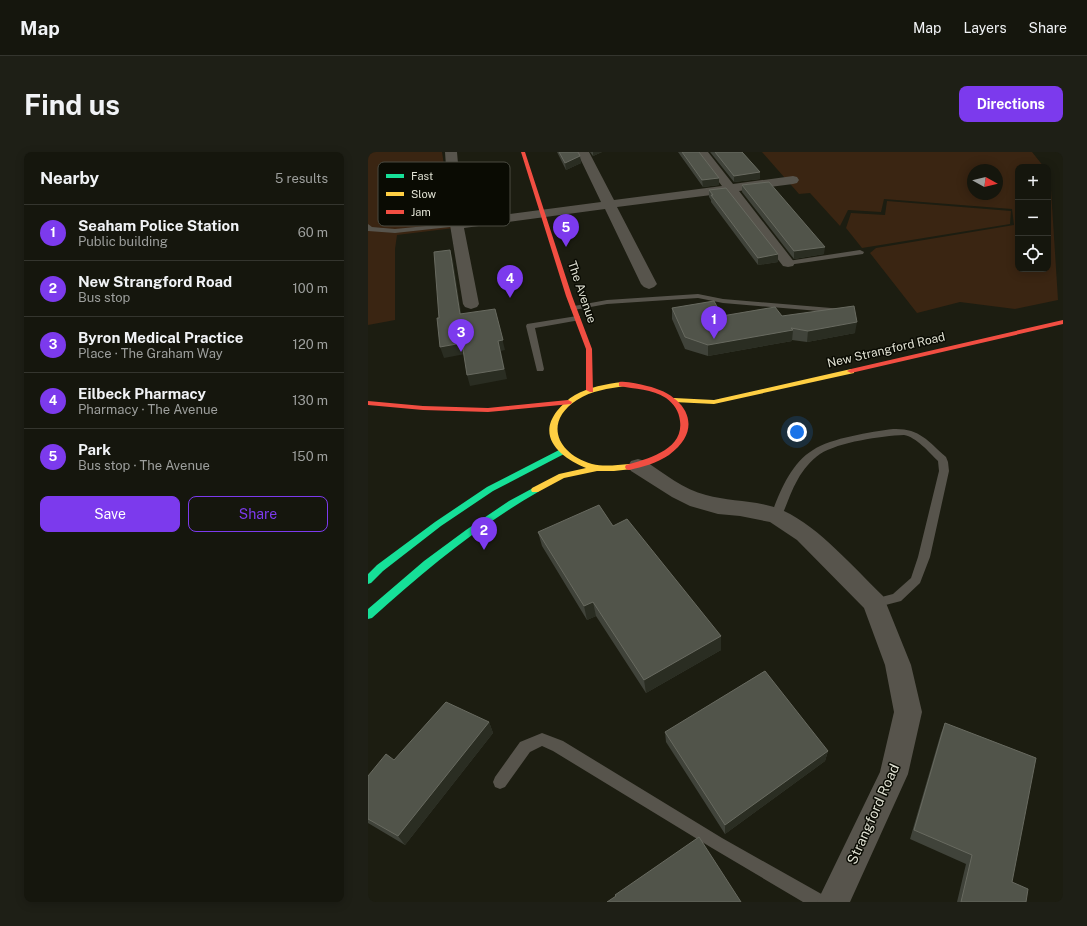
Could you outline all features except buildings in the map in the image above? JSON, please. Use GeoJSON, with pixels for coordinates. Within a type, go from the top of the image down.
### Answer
{"type":"FeatureCollection","features":[{"type":"Feature","properties":{"kind":"main road","name":"The Avenue"},"geometry":{"type":"LineString","coordinates":[[523,152],[577,318],[589,349],[599,361]]}},
{"type":"Feature","properties":{"kind":"main road","name":"New Strangford Road"},"geometry":{"type":"LineString","coordinates":[[674,400],[714,402],[1063,322]]}},
{"type":"Feature","properties":{"kind":"main road","name":"The Avenue"},"geometry":{"type":"LineString","coordinates":[[589,349],[590,390]]}},
{"type":"Feature","properties":{"kind":"main road"},"geometry":{"type":"LineString","coordinates":[[613,377],[622,384]]}},
{"type":"Feature","properties":{"kind":"main road"},"geometry":{"type":"LineString","coordinates":[[622,384],[660,391],[674,400],[682,411],[685,424],[684,432],[680,440],[667,453],[638,466],[618,469],[597,468],[579,463],[562,452],[553,438],[549,423],[568,402],[590,390],[622,384]]}},
{"type":"Feature","properties":{"kind":"main road"},"geometry":{"type":"LineString","coordinates":[[368,403],[423,408],[488,410],[568,402]]}},
{"type":"Feature","properties":{"kind":"main road","name":"New Strangford Road"},"geometry":{"type":"LineString","coordinates":[[685,424],[698,412],[714,402]]}},
{"type":"Feature","properties":{"kind":"main road"},"geometry":{"type":"LineString","coordinates":[[488,410],[517,416]]}},
{"type":"Feature","properties":{"kind":"main road"},"geometry":{"type":"LineString","coordinates":[[368,580],[380,568],[438,524],[490,489],[562,452]]}},
{"type":"Feature","properties":{"kind":"main road"},"geometry":{"type":"LineString","coordinates":[[368,615],[414,573],[475,527],[533,491],[562,476],[597,468]]}},
{"type":"Feature","properties":{"kind":"street"},"geometry":{"type":"LineString","coordinates":[[451,152],[452,162]]}},
{"type":"Feature","properties":{"kind":"street"},"geometry":{"type":"LineString","coordinates":[[583,152],[650,284]]}},
{"type":"Feature","properties":{"kind":"street"},"geometry":{"type":"LineString","coordinates":[[702,152],[788,264]]}},
{"type":"Feature","properties":{"kind":"street"},"geometry":{"type":"LineString","coordinates":[[510,218],[793,180]]}},
{"type":"Feature","properties":{"kind":"street"},"geometry":{"type":"LineString","coordinates":[[457,226],[471,304]]}},
{"type":"Feature","properties":{"kind":"street"},"geometry":{"type":"LineString","coordinates":[[667,453],[667,466],[679,492]]}},
{"type":"Feature","properties":{"kind":"street","name":"Strangford Road"},"geometry":{"type":"LineString","coordinates":[[638,466],[679,492],[698,501],[776,516],[805,534],[874,603],[898,665],[908,712],[894,774],[833,902]]}},
{"type":"Feature","properties":{"kind":"lane"},"geometry":{"type":"LineString","coordinates":[[368,226],[369,229],[395,231],[447,226]]}},
{"type":"Feature","properties":{"kind":"lane"},"geometry":{"type":"LineString","coordinates":[[788,264],[860,252]]}},
{"type":"Feature","properties":{"kind":"lane"},"geometry":{"type":"LineString","coordinates":[[574,308],[607,302],[698,296],[723,301],[844,311]]}},
{"type":"Feature","properties":{"kind":"lane"},"geometry":{"type":"LineString","coordinates":[[540,369],[530,326],[577,318]]}},
{"type":"Feature","properties":{"kind":"lane"},"geometry":{"type":"LineString","coordinates":[[776,516],[781,502],[802,465],[818,451],[851,440],[898,431],[912,433],[943,460],[944,470],[924,557],[916,580],[897,598],[874,603]]}},
{"type":"Feature","properties":{"kind":"lane"},"geometry":{"type":"LineString","coordinates":[[500,782],[525,747],[542,739],[558,746],[717,843],[819,902]]}},
{"type":"Feature","properties":{"kind":"shaded area"},"geometry":{"type":"Polygon","coordinates":[[[368,152],[442,152],[444,162],[378,162],[378,226],[454,226],[454,228],[397,235],[395,249],[395,320],[368,325],[368,152]]]}},
{"type":"Feature","properties":{"kind":"shaded area"},"geometry":{"type":"Polygon","coordinates":[[[762,152],[1032,152],[1042,164],[1015,164],[1015,272],[1051,272],[1051,190],[1058,300],[1015,309],[960,302],[917,313],[870,253],[876,248],[1014,225],[1012,209],[884,199],[881,212],[848,210],[840,226],[810,193],[799,194],[762,152]]]}},
{"type":"Feature","properties":{"kind":"shaded area"},"geometry":{"type":"Polygon","coordinates":[[[887,201],[1011,211],[1010,224],[862,248],[846,228],[851,213],[885,215],[887,201]]]}},
{"type":"Feature","properties":{"kind":"traffic: fast"},"geometry":{"type":"LineString","coordinates":[[368,580],[380,568],[438,524],[490,489],[561,452]]}},
{"type":"Feature","properties":{"kind":"traffic: fast"},"geometry":{"type":"LineString","coordinates":[[368,615],[407,581],[469,532],[490,517],[535,490]]}},
{"type":"Feature","properties":{"kind":"traffic: slow"},"geometry":{"type":"LineString","coordinates":[[674,400],[714,402],[851,371]]}},
{"type":"Feature","properties":{"kind":"traffic: slow"},"geometry":{"type":"LineString","coordinates":[[622,384],[594,390],[572,400],[558,415],[554,425],[553,435],[556,443],[562,450],[579,462],[598,468],[629,467]]}},
{"type":"Feature","properties":{"kind":"traffic: slow"},"geometry":{"type":"LineString","coordinates":[[535,490],[562,476],[597,468]]}},
{"type":"Feature","properties":{"kind":"traffic: jam"},"geometry":{"type":"LineString","coordinates":[[523,152],[569,296],[589,349],[590,390]]}},
{"type":"Feature","properties":{"kind":"traffic: jam"},"geometry":{"type":"LineString","coordinates":[[851,371],[1063,322]]}},
{"type":"Feature","properties":{"kind":"traffic: jam"},"geometry":{"type":"LineString","coordinates":[[622,384],[650,389],[669,397],[676,402],[684,419],[682,436],[671,449],[652,461],[629,467]]}},
{"type":"Feature","properties":{"kind":"traffic: jam"},"geometry":{"type":"LineString","coordinates":[[368,403],[423,408],[488,410],[568,402]]}},
{"type":"Feature","properties":{"kind":"place","name":"Park"},"geometry":{"type":"Point","coordinates":[566,247]}},
{"type":"Feature","properties":{"kind":"place","name":"Eilbeck Pharmacy"},"geometry":{"type":"Point","coordinates":[510,298]}},
{"type":"Feature","properties":{"kind":"place","name":"Seaham Police Station"},"geometry":{"type":"Point","coordinates":[714,339]}},
{"type":"Feature","properties":{"kind":"place","name":"Byron Medical Practice"},"geometry":{"type":"Point","coordinates":[461,352]}},
{"type":"Feature","properties":{"kind":"place","name":"New Strangford Road"},"geometry":{"type":"Point","coordinates":[484,550]}}]}
